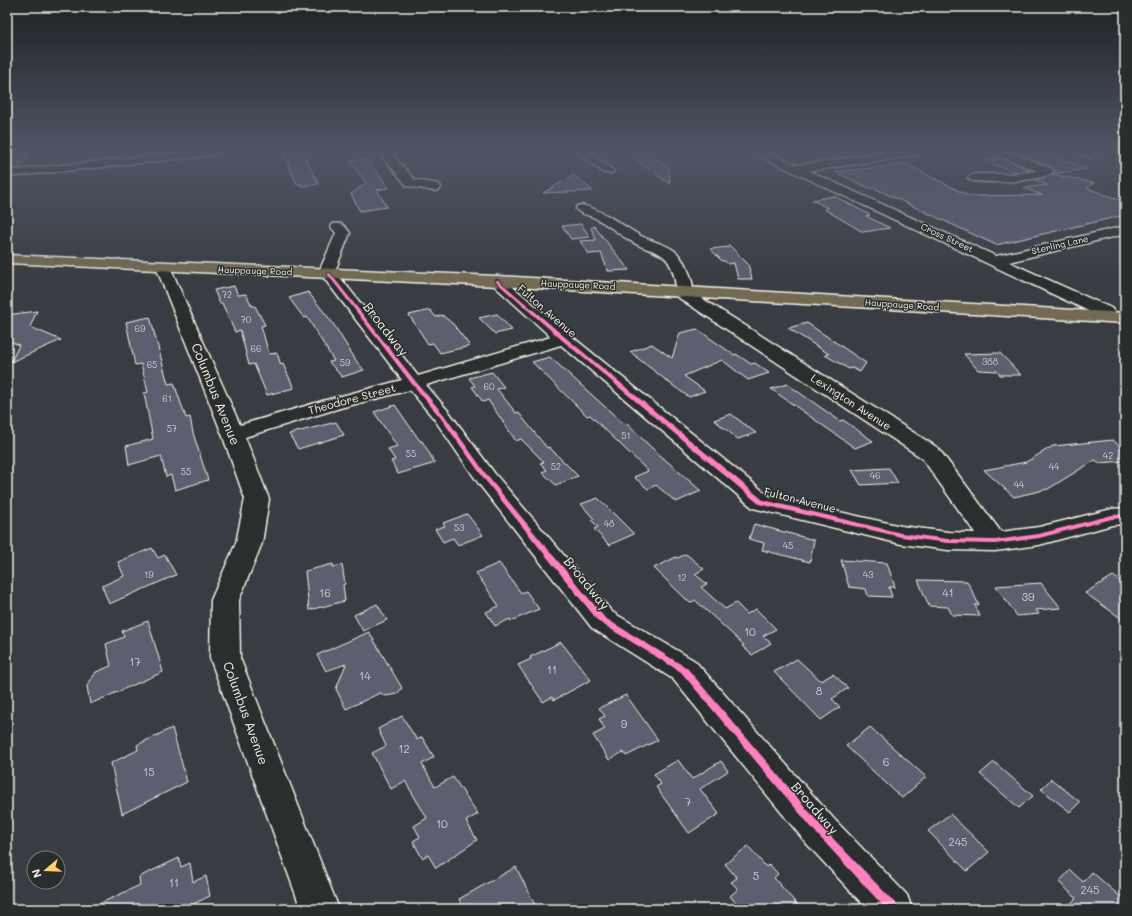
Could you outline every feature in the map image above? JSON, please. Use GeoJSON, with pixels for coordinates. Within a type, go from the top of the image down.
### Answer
{"type":"FeatureCollection","features":[{"type":"Feature","properties":{"kind":"main road","name":"Hauppauge Road"},"geometry":{"type":"LineString","coordinates":[[7,259],[497,281],[1118,318]]}},
{"type":"Feature","properties":{"kind":"street","name":"Cross Street"},"geometry":{"type":"LineString","coordinates":[[852,195],[1118,318]]}},
{"type":"Feature","properties":{"kind":"street"},"geometry":{"type":"LineString","coordinates":[[582,209],[602,216],[628,235],[662,250],[674,258],[682,273],[682,291]]}},
{"type":"Feature","properties":{"kind":"street"},"geometry":{"type":"LineString","coordinates":[[327,274],[343,233],[338,227]]}},
{"type":"Feature","properties":{"kind":"street","name":"Sterling Lane"},"geometry":{"type":"LineString","coordinates":[[995,261],[1125,230]]}},
{"type":"Feature","properties":{"kind":"street","name":"Columbus Avenue"},"geometry":{"type":"LineString","coordinates":[[163,267],[233,434],[257,499],[249,543],[226,600],[225,658],[320,909]]}},
{"type":"Feature","properties":{"kind":"street","name":"Broadway"},"geometry":{"type":"LineString","coordinates":[[327,274],[442,416],[487,478],[602,620],[684,670],[820,831],[893,909]]}},
{"type":"Feature","properties":{"kind":"street","name":"Fulton Avenue"},"geometry":{"type":"LineString","coordinates":[[497,281],[564,339],[761,502],[902,535],[948,541],[994,542],[1039,536],[1112,516],[1125,516]]}},
{"type":"Feature","properties":{"kind":"street","name":"Lexington Avenue"},"geometry":{"type":"LineString","coordinates":[[682,291],[930,453],[994,542]]}},
{"type":"Feature","properties":{"kind":"street","name":"Theodore Street"},"geometry":{"type":"LineString","coordinates":[[233,434],[333,404],[414,383],[564,339]]}},
{"type":"Feature","properties":{"kind":"building"},"geometry":{"type":"Polygon","coordinates":[[[351,195],[380,195],[387,207],[360,211],[351,195]]]}},
{"type":"Feature","properties":{"kind":"building"},"geometry":{"type":"Polygon","coordinates":[[[888,195],[967,195],[969,196],[1105,195],[1125,202],[1125,215],[996,245],[888,195]]]}},
{"type":"Feature","properties":{"kind":"building"},"geometry":{"type":"Polygon","coordinates":[[[834,196],[870,215],[866,216],[890,228],[863,232],[824,209],[828,208],[812,200],[834,196]]]}},
{"type":"Feature","properties":{"kind":"building"},"geometry":{"type":"Polygon","coordinates":[[[581,224],[590,237],[571,239],[562,226],[581,224]]]}},
{"type":"Feature","properties":{"kind":"building"},"geometry":{"type":"Polygon","coordinates":[[[594,226],[629,270],[608,271],[601,253],[589,254],[580,241],[596,240],[591,228],[594,226]]]}},
{"type":"Feature","properties":{"kind":"building"},"geometry":{"type":"Polygon","coordinates":[[[729,245],[748,264],[752,279],[738,279],[734,263],[728,264],[725,261],[722,261],[710,249],[729,247],[729,245]]]}},
{"type":"Feature","properties":{"kind":"building"},"geometry":{"type":"Polygon","coordinates":[[[234,286],[238,295],[246,294],[252,306],[255,306],[265,325],[261,326],[269,354],[277,353],[281,365],[283,364],[294,388],[267,395],[254,364],[249,365],[240,330],[235,332],[222,303],[220,304],[214,290],[234,286]]]}},
{"type":"Feature","properties":{"kind":"building"},"geometry":{"type":"Polygon","coordinates":[[[308,292],[332,322],[357,362],[364,370],[342,377],[329,362],[334,361],[307,317],[304,318],[289,298],[308,292]]]}},
{"type":"Feature","properties":{"kind":"building"},"geometry":{"type":"Polygon","coordinates":[[[430,310],[436,317],[442,315],[453,324],[470,346],[440,353],[433,343],[428,344],[409,315],[430,310]]]}},
{"type":"Feature","properties":{"kind":"building"},"geometry":{"type":"Polygon","coordinates":[[[37,311],[30,327],[61,340],[11,362],[19,345],[7,340],[7,315],[37,311]]]}},
{"type":"Feature","properties":{"kind":"building"},"geometry":{"type":"Polygon","coordinates":[[[497,314],[512,330],[495,334],[479,318],[497,314]]]}},
{"type":"Feature","properties":{"kind":"building"},"geometry":{"type":"Polygon","coordinates":[[[150,317],[168,384],[174,383],[186,418],[190,417],[193,433],[208,480],[175,490],[171,475],[166,477],[161,456],[129,465],[126,446],[153,439],[144,393],[148,392],[141,364],[135,365],[126,322],[150,317]]]}},
{"type":"Feature","properties":{"kind":"building"},"geometry":{"type":"Polygon","coordinates":[[[807,323],[866,363],[860,372],[852,368],[849,369],[825,355],[829,354],[788,328],[807,323]]]}},
{"type":"Feature","properties":{"kind":"building"},"geometry":{"type":"Polygon","coordinates":[[[697,329],[734,355],[736,354],[751,364],[755,363],[769,373],[748,380],[722,360],[684,376],[705,391],[689,397],[630,352],[652,344],[672,358],[680,333],[697,329]]]}},
{"type":"Feature","properties":{"kind":"building"},"geometry":{"type":"Polygon","coordinates":[[[1000,353],[1021,375],[1000,375],[997,371],[978,370],[964,354],[1000,353]]]}},
{"type":"Feature","properties":{"kind":"building"},"geometry":{"type":"Polygon","coordinates":[[[550,357],[701,491],[676,502],[656,485],[648,489],[634,477],[648,471],[590,415],[587,416],[532,362],[550,357]]]}},
{"type":"Feature","properties":{"kind":"building"},"geometry":{"type":"Polygon","coordinates":[[[492,372],[504,387],[497,389],[516,413],[518,412],[547,448],[549,447],[578,476],[556,485],[542,472],[547,470],[540,463],[544,462],[521,439],[516,441],[488,400],[483,402],[472,387],[475,386],[469,378],[492,372]]]}},
{"type":"Feature","properties":{"kind":"building"},"geometry":{"type":"Polygon","coordinates":[[[787,384],[840,421],[843,420],[873,441],[855,448],[771,389],[787,384]]]}},
{"type":"Feature","properties":{"kind":"building"},"geometry":{"type":"Polygon","coordinates":[[[395,405],[420,441],[422,441],[435,463],[398,474],[391,461],[395,460],[388,449],[397,446],[374,412],[395,405]]]}},
{"type":"Feature","properties":{"kind":"building"},"geometry":{"type":"Polygon","coordinates":[[[731,414],[756,433],[738,439],[714,420],[731,414]]]}},
{"type":"Feature","properties":{"kind":"building"},"geometry":{"type":"Polygon","coordinates":[[[336,422],[344,435],[298,449],[289,434],[336,422]]]}},
{"type":"Feature","properties":{"kind":"building"},"geometry":{"type":"Polygon","coordinates":[[[1113,440],[1125,451],[1125,461],[1099,463],[1095,460],[1048,489],[1014,497],[984,470],[1026,462],[1053,446],[1113,440]]]}},
{"type":"Feature","properties":{"kind":"building"},"geometry":{"type":"Polygon","coordinates":[[[889,468],[898,483],[861,485],[852,470],[889,468]]]}},
{"type":"Feature","properties":{"kind":"building"},"geometry":{"type":"Polygon","coordinates":[[[598,498],[634,534],[609,545],[594,529],[598,527],[591,520],[594,519],[581,504],[598,498]]]}},
{"type":"Feature","properties":{"kind":"building"},"geometry":{"type":"Polygon","coordinates":[[[467,514],[483,535],[458,545],[453,538],[443,542],[435,529],[445,526],[443,523],[467,514]]]}},
{"type":"Feature","properties":{"kind":"building"},"geometry":{"type":"Polygon","coordinates":[[[754,524],[814,540],[810,562],[762,550],[764,543],[749,539],[754,524]]]}},
{"type":"Feature","properties":{"kind":"building"},"geometry":{"type":"Polygon","coordinates":[[[152,548],[158,558],[165,555],[176,575],[109,604],[102,586],[124,576],[118,562],[152,548]]]}},
{"type":"Feature","properties":{"kind":"building"},"geometry":{"type":"Polygon","coordinates":[[[686,554],[704,569],[695,574],[707,584],[701,587],[725,609],[736,603],[747,614],[756,609],[776,629],[763,636],[771,643],[752,655],[742,646],[744,645],[695,600],[690,603],[654,568],[676,557],[678,558],[686,554]]]}},
{"type":"Feature","properties":{"kind":"building"},"geometry":{"type":"Polygon","coordinates":[[[841,560],[887,563],[895,587],[889,587],[892,597],[868,596],[866,589],[849,587],[841,560]]]}},
{"type":"Feature","properties":{"kind":"building"},"geometry":{"type":"Polygon","coordinates":[[[499,563],[521,593],[526,591],[539,609],[495,626],[486,612],[499,606],[476,573],[499,563]]]}},
{"type":"Feature","properties":{"kind":"building"},"geometry":{"type":"Polygon","coordinates":[[[333,564],[333,567],[342,565],[345,584],[343,585],[345,601],[309,610],[305,571],[333,564]]]}},
{"type":"Feature","properties":{"kind":"building"},"geometry":{"type":"Polygon","coordinates":[[[1113,576],[1125,584],[1125,621],[1085,593],[1113,576]]]}},
{"type":"Feature","properties":{"kind":"building"},"geometry":{"type":"Polygon","coordinates":[[[918,580],[967,581],[979,605],[975,605],[980,616],[952,615],[948,607],[929,606],[918,580]]]}},
{"type":"Feature","properties":{"kind":"building"},"geometry":{"type":"Polygon","coordinates":[[[1041,583],[1061,608],[1036,610],[1039,614],[1017,616],[996,586],[1041,583]]]}},
{"type":"Feature","properties":{"kind":"building"},"geometry":{"type":"Polygon","coordinates":[[[377,604],[387,620],[363,631],[354,615],[377,604]]]}},
{"type":"Feature","properties":{"kind":"building"},"geometry":{"type":"Polygon","coordinates":[[[148,621],[163,672],[90,704],[87,686],[96,672],[111,666],[106,644],[124,637],[122,631],[148,621]]]}},
{"type":"Feature","properties":{"kind":"building"},"geometry":{"type":"Polygon","coordinates":[[[369,632],[402,688],[397,694],[386,696],[380,693],[346,709],[336,689],[346,664],[326,671],[317,655],[369,632]]]}},
{"type":"Feature","properties":{"kind":"building"},"geometry":{"type":"Polygon","coordinates":[[[561,642],[591,680],[554,700],[552,697],[543,702],[518,665],[531,659],[530,657],[561,642]]]}},
{"type":"Feature","properties":{"kind":"building"},"geometry":{"type":"Polygon","coordinates":[[[797,659],[821,681],[833,674],[848,688],[832,699],[840,707],[821,720],[774,672],[797,659]]]}},
{"type":"Feature","properties":{"kind":"building"},"geometry":{"type":"Polygon","coordinates":[[[626,695],[658,740],[626,756],[623,752],[609,760],[593,735],[605,729],[599,719],[605,716],[599,708],[626,695]]]}},
{"type":"Feature","properties":{"kind":"building"},"geometry":{"type":"Polygon","coordinates":[[[402,716],[417,740],[422,737],[434,757],[422,764],[435,787],[453,777],[478,814],[466,821],[477,840],[436,868],[428,855],[422,858],[413,841],[420,837],[414,826],[427,818],[405,781],[391,789],[372,753],[386,746],[378,729],[402,716]]]}},
{"type":"Feature","properties":{"kind":"building"},"geometry":{"type":"Polygon","coordinates":[[[870,727],[926,777],[902,798],[846,746],[870,727]]]}},
{"type":"Feature","properties":{"kind":"building"},"geometry":{"type":"Polygon","coordinates":[[[172,728],[187,782],[122,814],[111,763],[138,750],[137,745],[172,728]]]}},
{"type":"Feature","properties":{"kind":"building"},"geometry":{"type":"Polygon","coordinates":[[[678,760],[692,779],[721,761],[728,771],[700,789],[719,814],[689,833],[656,787],[661,784],[654,774],[678,760]]]}},
{"type":"Feature","properties":{"kind":"building"},"geometry":{"type":"Polygon","coordinates":[[[994,762],[1033,796],[1019,808],[980,774],[994,762]]]}},
{"type":"Feature","properties":{"kind":"building"},"geometry":{"type":"Polygon","coordinates":[[[1051,779],[1080,802],[1070,812],[1041,789],[1051,779]]]}},
{"type":"Feature","properties":{"kind":"building"},"geometry":{"type":"Polygon","coordinates":[[[950,814],[989,852],[967,871],[928,831],[950,814]]]}},
{"type":"Feature","properties":{"kind":"building"},"geometry":{"type":"Polygon","coordinates":[[[748,846],[766,867],[769,864],[778,874],[774,878],[801,909],[741,909],[730,896],[738,889],[731,882],[737,878],[725,864],[748,846]]]}},
{"type":"Feature","properties":{"kind":"building"},"geometry":{"type":"Polygon","coordinates":[[[179,858],[181,867],[190,863],[193,882],[206,876],[210,896],[183,909],[88,909],[140,885],[139,877],[179,858]]]}},
{"type":"Feature","properties":{"kind":"building"},"geometry":{"type":"Polygon","coordinates":[[[516,867],[537,909],[463,909],[459,899],[516,867]]]}},
{"type":"Feature","properties":{"kind":"building"},"geometry":{"type":"Polygon","coordinates":[[[1070,870],[1083,882],[1092,872],[1125,901],[1125,909],[1066,909],[1076,898],[1059,882],[1070,870]]]}},
{"type":"Feature","properties":{"kind":"cycle path"},"geometry":{"type":"LineString","coordinates":[[329,274],[414,383],[442,416],[487,479],[602,620],[684,670],[820,831],[893,909]]}},
{"type":"Feature","properties":{"kind":"cycle path"},"geometry":{"type":"LineString","coordinates":[[497,281],[564,339],[761,502],[901,535],[948,541],[995,542],[1039,536],[1112,517],[1125,516]]}}]}
